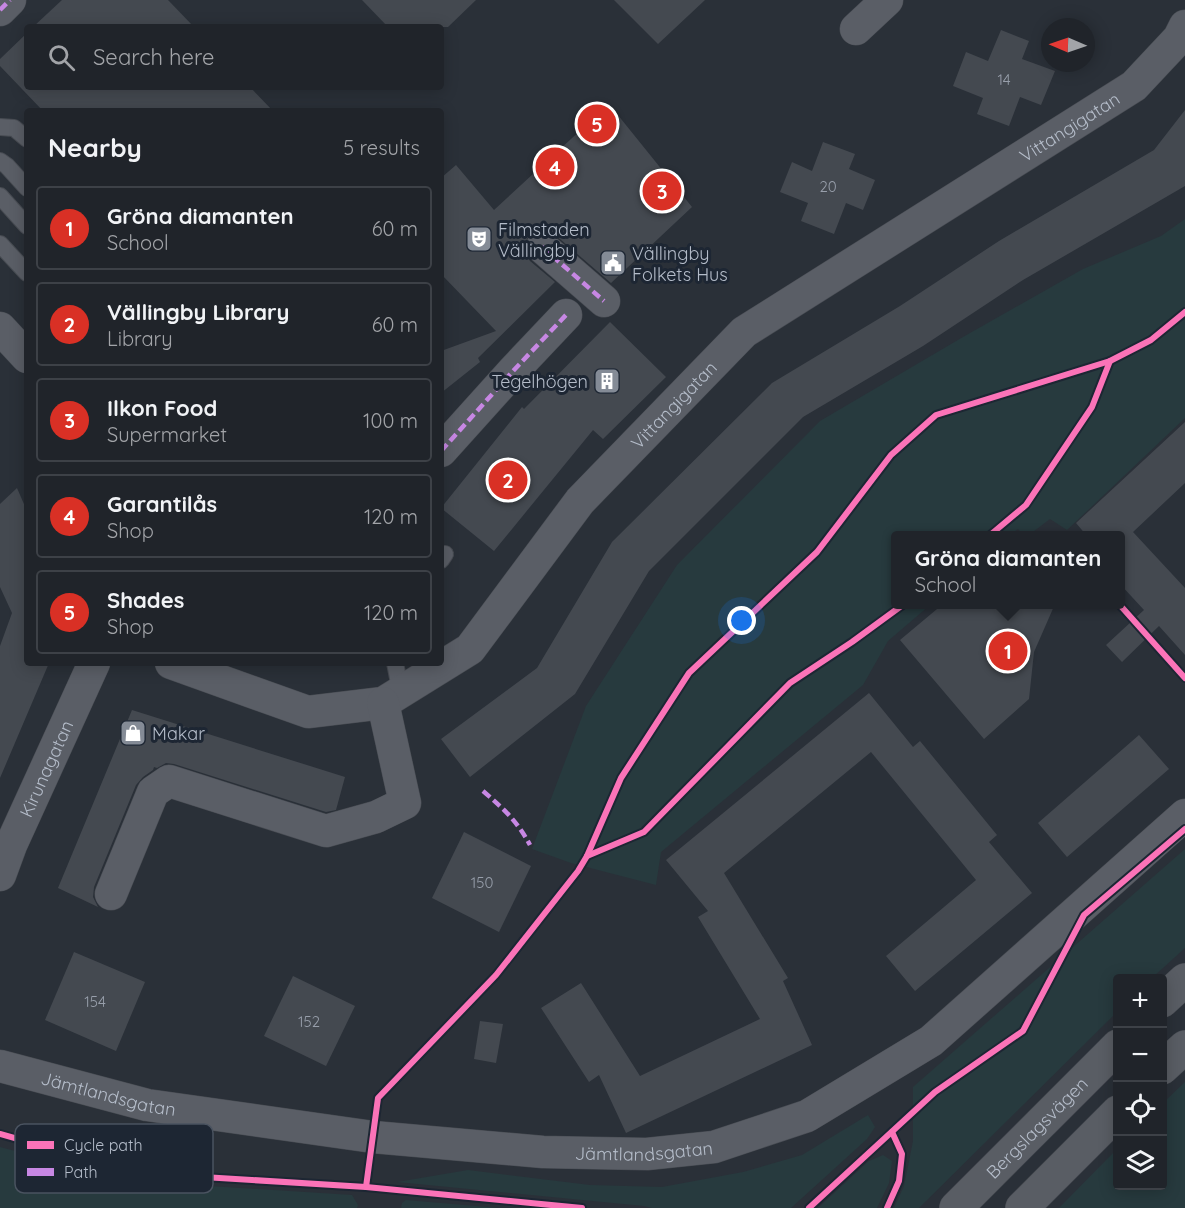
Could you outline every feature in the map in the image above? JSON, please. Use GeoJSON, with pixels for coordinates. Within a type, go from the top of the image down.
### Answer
{"type":"FeatureCollection","features":[{"type":"Feature","properties":{"kind":"main road"},"geometry":{"type":"LineString","coordinates":[[1167,996],[1185,980]]}},
{"type":"Feature","properties":{"kind":"main road"},"geometry":{"type":"LineString","coordinates":[[1167,1063],[1185,1047]]}},
{"type":"Feature","properties":{"kind":"main road","name":"Bergslagsvägen"},"geometry":{"type":"LineString","coordinates":[[956,1208],[1113,1051]]}},
{"type":"Feature","properties":{"kind":"main road"},"geometry":{"type":"LineString","coordinates":[[1022,1208],[1113,1117]]}},
{"type":"Feature","properties":{"kind":"street"},"geometry":{"type":"LineString","coordinates":[[0,10],[10,0]]}},
{"type":"Feature","properties":{"kind":"street"},"geometry":{"type":"LineString","coordinates":[[856,29],[887,0]]}},
{"type":"Feature","properties":{"kind":"street","name":"Vittangigatan"},"geometry":{"type":"LineString","coordinates":[[444,661],[470,649],[580,501],[744,332],[1134,86],[1179,38],[1185,26]]}},
{"type":"Feature","properties":{"kind":"street"},"geometry":{"type":"LineString","coordinates":[[542,247],[604,302]]}},
{"type":"Feature","properties":{"kind":"street"},"geometry":{"type":"LineString","coordinates":[[444,449],[566,315]]}},
{"type":"Feature","properties":{"kind":"street"},"geometry":{"type":"LineString","coordinates":[[0,328],[24,354]]}},
{"type":"Feature","properties":{"kind":"street","name":"Kirunagatan"},"geometry":{"type":"LineString","coordinates":[[0,875],[11,845],[93,666]]}},
{"type":"Feature","properties":{"kind":"street","name":"Vittangigatan"},"geometry":{"type":"LineString","coordinates":[[179,666],[309,712],[393,686],[435,666]]}},
{"type":"Feature","properties":{"kind":"street"},"geometry":{"type":"LineString","coordinates":[[111,894],[153,792],[169,781],[326,831],[376,817],[405,803],[393,686]]}},
{"type":"Feature","properties":{"kind":"street","name":"Jämtlandsgatan"},"geometry":{"type":"LineString","coordinates":[[0,1066],[147,1105],[373,1137],[592,1154],[647,1154],[714,1147],[807,1116],[931,1041],[1185,815]]}},
{"type":"Feature","properties":{"kind":"lane"},"geometry":{"type":"LineString","coordinates":[[0,127],[14,128],[24,136]]}},
{"type":"Feature","properties":{"kind":"lane"},"geometry":{"type":"LineString","coordinates":[[0,161],[24,185]]}},
{"type":"Feature","properties":{"kind":"lane"},"geometry":{"type":"LineString","coordinates":[[0,196],[24,223]]}},
{"type":"Feature","properties":{"kind":"lane"},"geometry":{"type":"LineString","coordinates":[[0,244],[24,270]]}},
{"type":"Feature","properties":{"kind":"green space"},"geometry":{"type":"Polygon","coordinates":[[[1185,219],[1185,418],[1067,530],[1050,519],[1034,531],[1018,529],[1015,531],[891,531],[891,609],[925,609],[888,641],[863,685],[661,852],[656,885],[571,863],[532,849],[586,706],[677,565],[820,421],[1083,269],[1161,236],[1185,219]]]}},
{"type":"Feature","properties":{"kind":"green space"},"geometry":{"type":"Polygon","coordinates":[[[1185,849],[1185,948],[1156,974],[1113,974],[1113,1016],[919,1208],[894,1208],[904,1186],[913,1141],[913,1087],[1185,849]]]}},
{"type":"Feature","properties":{"kind":"green space"},"geometry":{"type":"Polygon","coordinates":[[[1185,1082],[1185,1208],[1059,1208],[1113,1153],[1113,1190],[1167,1190],[1167,1099],[1185,1082]]]}},
{"type":"Feature","properties":{"kind":"green space"},"geometry":{"type":"Polygon","coordinates":[[[868,1115],[875,1127],[867,1139],[791,1208],[652,1208],[397,1182],[468,1170],[590,1185],[662,1187],[743,1172],[802,1155],[868,1115]]]}},
{"type":"Feature","properties":{"kind":"green space"},"geometry":{"type":"Polygon","coordinates":[[[0,1147],[15,1151],[15,1193],[213,1193],[213,1186],[352,1195],[358,1205],[357,1208],[0,1208],[0,1147]]]}},
{"type":"Feature","properties":{"kind":"green space"},"geometry":{"type":"Polygon","coordinates":[[[883,1155],[892,1161],[889,1183],[877,1208],[818,1208],[869,1161],[883,1155]]]}},
{"type":"Feature","properties":{"kind":"green space"},"geometry":{"type":"Polygon","coordinates":[[[406,1200],[499,1208],[401,1208],[402,1203],[406,1200]]]}},
{"type":"Feature","properties":{"kind":"building"},"geometry":{"type":"Polygon","coordinates":[[[62,0],[168,0],[191,24],[36,24],[62,0]]]}},
{"type":"Feature","properties":{"kind":"building"},"geometry":{"type":"Polygon","coordinates":[[[362,0],[476,0],[448,27],[444,27],[444,24],[385,24],[362,0]]]}},
{"type":"Feature","properties":{"kind":"building"},"geometry":{"type":"Polygon","coordinates":[[[614,0],[705,0],[658,44],[614,0]]]}},
{"type":"Feature","properties":{"kind":"building"},"geometry":{"type":"Polygon","coordinates":[[[1001,30],[1029,41],[1022,59],[1041,66],[1041,72],[1055,72],[1041,105],[1020,97],[1009,126],[977,114],[983,98],[953,86],[966,52],[988,61],[1001,30]]]}},
{"type":"Feature","properties":{"kind":"building"},"geometry":{"type":"Polygon","coordinates":[[[24,36],[24,90],[253,90],[270,108],[40,108],[0,66],[0,59],[24,36]]]}},
{"type":"Feature","properties":{"kind":"building"},"geometry":{"type":"Polygon","coordinates":[[[609,104],[692,207],[611,283],[553,233],[537,230],[529,235],[525,243],[525,253],[530,261],[555,282],[478,358],[480,362],[444,391],[444,350],[496,331],[444,277],[444,175],[456,165],[494,210],[609,104]]]}},
{"type":"Feature","properties":{"kind":"building"},"geometry":{"type":"Polygon","coordinates":[[[1185,110],[1185,186],[1023,280],[923,346],[803,417],[649,571],[575,694],[470,777],[441,739],[537,668],[612,542],[772,383],[900,306],[999,241],[1154,150],[1185,110]]]}},
{"type":"Feature","properties":{"kind":"building"},"geometry":{"type":"Polygon","coordinates":[[[823,142],[855,154],[849,169],[875,180],[863,210],[846,203],[834,234],[801,221],[808,203],[780,192],[792,162],[812,171],[823,142]]]}},
{"type":"Feature","properties":{"kind":"building"},"geometry":{"type":"Polygon","coordinates":[[[610,322],[666,377],[603,439],[593,430],[494,551],[444,510],[444,504],[522,407],[524,409],[610,322]]]}},
{"type":"Feature","properties":{"kind":"building"},"geometry":{"type":"Polygon","coordinates":[[[1185,422],[1185,483],[1133,532],[1185,588],[1185,655],[1159,626],[1122,662],[1106,645],[1144,610],[1125,589],[1125,531],[1083,531],[1076,523],[1185,422]]]}},
{"type":"Feature","properties":{"kind":"building"},"geometry":{"type":"Polygon","coordinates":[[[17,488],[24,504],[24,666],[48,666],[0,778],[0,646],[12,613],[0,587],[0,504],[17,488]]]}},
{"type":"Feature","properties":{"kind":"building"},"geometry":{"type":"Polygon","coordinates":[[[937,609],[1053,609],[1034,652],[1029,699],[984,739],[900,640],[937,609]]]}},
{"type":"Feature","properties":{"kind":"building"},"geometry":{"type":"Polygon","coordinates":[[[869,693],[913,747],[920,741],[997,835],[989,842],[1032,893],[915,991],[886,956],[976,880],[871,752],[724,873],[788,978],[783,981],[812,1045],[626,1133],[599,1075],[589,1082],[541,1008],[581,983],[640,1076],[760,1019],[698,917],[708,911],[666,860],[869,693]]]}},
{"type":"Feature","properties":{"kind":"building"},"geometry":{"type":"Polygon","coordinates":[[[132,710],[345,777],[336,810],[326,812],[166,763],[157,768],[154,767],[136,785],[94,887],[93,897],[98,907],[58,888],[132,710]]]}},
{"type":"Feature","properties":{"kind":"building"},"geometry":{"type":"Polygon","coordinates":[[[1139,735],[1169,769],[1067,857],[1038,823],[1139,735]]]}},
{"type":"Feature","properties":{"kind":"building"},"geometry":{"type":"Polygon","coordinates":[[[464,832],[531,866],[499,932],[432,898],[464,832]]]}},
{"type":"Feature","properties":{"kind":"building"},"geometry":{"type":"Polygon","coordinates":[[[74,952],[145,982],[116,1051],[45,1020],[74,952]]]}},
{"type":"Feature","properties":{"kind":"building"},"geometry":{"type":"Polygon","coordinates":[[[293,976],[355,1006],[326,1066],[264,1036],[293,976]]]}},
{"type":"Feature","properties":{"kind":"building"},"geometry":{"type":"Polygon","coordinates":[[[480,1021],[503,1024],[496,1063],[474,1059],[480,1021]]]}},
{"type":"Feature","properties":{"kind":"marked path"},"geometry":{"type":"LineString","coordinates":[[0,10],[10,0]]}},
{"type":"Feature","properties":{"kind":"marked path"},"geometry":{"type":"LineString","coordinates":[[542,247],[604,301]]}},
{"type":"Feature","properties":{"kind":"marked path"},"geometry":{"type":"LineString","coordinates":[[444,448],[566,315]]}},
{"type":"Feature","properties":{"kind":"marked path"},"geometry":{"type":"LineString","coordinates":[[483,791],[510,816],[530,845]]}},
{"type":"Feature","properties":{"kind":"cycle path"},"geometry":{"type":"LineString","coordinates":[[366,1187],[378,1098],[496,975],[578,871],[587,856],[621,778],[689,673],[817,552],[891,455],[936,415],[1110,361],[1151,340],[1185,312]]}},
{"type":"Feature","properties":{"kind":"cycle path"},"geometry":{"type":"LineString","coordinates":[[995,531],[1026,505],[1092,407],[1110,361]]}},
{"type":"Feature","properties":{"kind":"cycle path"},"geometry":{"type":"LineString","coordinates":[[587,856],[644,832],[790,683],[897,609]]}},
{"type":"Feature","properties":{"kind":"cycle path"},"geometry":{"type":"LineString","coordinates":[[1123,609],[1185,678]]}},
{"type":"Feature","properties":{"kind":"cycle path"},"geometry":{"type":"LineString","coordinates":[[809,1208],[935,1092],[1023,1031],[1084,915],[1185,829]]}},
{"type":"Feature","properties":{"kind":"cycle path"},"geometry":{"type":"LineString","coordinates":[[887,1208],[899,1181],[902,1154],[892,1132]]}},
{"type":"Feature","properties":{"kind":"cycle path"},"geometry":{"type":"LineString","coordinates":[[0,1134],[15,1138]]}},
{"type":"Feature","properties":{"kind":"cycle path"},"geometry":{"type":"LineString","coordinates":[[213,1178],[366,1187],[582,1208]]}},
{"type":"Feature","properties":{"kind":"place","name":"Shades"},"geometry":{"type":"Point","coordinates":[597,124]}},
{"type":"Feature","properties":{"kind":"place","name":"Garantilås"},"geometry":{"type":"Point","coordinates":[555,167]}},
{"type":"Feature","properties":{"kind":"place","name":"Ilkon Food"},"geometry":{"type":"Point","coordinates":[662,191]}},
{"type":"Feature","properties":{"kind":"place","name":"Filmstaden Vällingby"},"geometry":{"type":"Point","coordinates":[479,239]}},
{"type":"Feature","properties":{"kind":"place","name":"Vällingby Folkets Hus"},"geometry":{"type":"Point","coordinates":[613,263]}},
{"type":"Feature","properties":{"kind":"place","name":"Tegelhögen"},"geometry":{"type":"Point","coordinates":[607,381]}},
{"type":"Feature","properties":{"kind":"place","name":"Vällingby Library"},"geometry":{"type":"Point","coordinates":[508,480]}},
{"type":"Feature","properties":{"kind":"place","name":"Gröna diamanten"},"geometry":{"type":"Point","coordinates":[1008,651]}},
{"type":"Feature","properties":{"kind":"place","name":"Makar"},"geometry":{"type":"Point","coordinates":[133,733]}}]}
